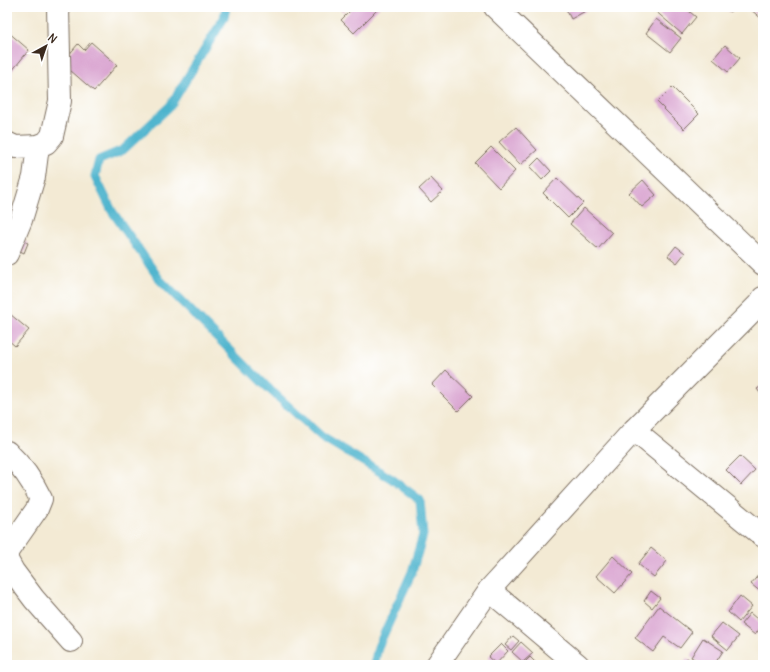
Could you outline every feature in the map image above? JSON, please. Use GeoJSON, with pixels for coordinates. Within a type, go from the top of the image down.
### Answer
{"type":"FeatureCollection","features":[{"type":"Feature","properties":{"kind":"street"},"geometry":{"type":"LineString","coordinates":[[7,144],[15,147],[38,146],[46,143],[52,136],[60,101],[58,7]]}},
{"type":"Feature","properties":{"kind":"street"},"geometry":{"type":"LineString","coordinates":[[494,7],[763,264]]}},
{"type":"Feature","properties":{"kind":"street"},"geometry":{"type":"LineString","coordinates":[[7,254],[21,220],[34,177],[38,146]]}},
{"type":"Feature","properties":{"kind":"street"},"geometry":{"type":"LineString","coordinates":[[437,665],[489,590],[634,430],[763,298]]}},
{"type":"Feature","properties":{"kind":"street"},"geometry":{"type":"LineString","coordinates":[[634,430],[763,536]]}},
{"type":"Feature","properties":{"kind":"street"},"geometry":{"type":"LineString","coordinates":[[7,452],[21,466],[34,484],[41,499],[37,509],[7,552],[7,560],[13,572],[34,599],[71,641]]}},
{"type":"Feature","properties":{"kind":"street"},"geometry":{"type":"LineString","coordinates":[[489,590],[578,665]]}},
{"type":"Feature","properties":{"kind":"building"},"geometry":{"type":"Polygon","coordinates":[[[337,7],[347,7],[343,12],[337,7]]]}},
{"type":"Feature","properties":{"kind":"building"},"geometry":{"type":"Polygon","coordinates":[[[354,7],[380,7],[354,33],[341,20],[354,7]]]}},
{"type":"Feature","properties":{"kind":"building"},"geometry":{"type":"Polygon","coordinates":[[[565,7],[588,7],[589,9],[571,19],[565,7]]]}},
{"type":"Feature","properties":{"kind":"building"},"geometry":{"type":"Polygon","coordinates":[[[655,7],[684,7],[696,17],[682,34],[653,9],[655,7]]]}},
{"type":"Feature","properties":{"kind":"building"},"geometry":{"type":"Polygon","coordinates":[[[723,7],[733,7],[730,12],[723,7]]]}},
{"type":"Feature","properties":{"kind":"building"},"geometry":{"type":"Polygon","coordinates":[[[752,7],[763,7],[763,20],[750,9],[752,7]]]}},
{"type":"Feature","properties":{"kind":"building"},"geometry":{"type":"Polygon","coordinates":[[[656,19],[681,38],[670,52],[646,33],[656,19]]]}},
{"type":"Feature","properties":{"kind":"building"},"geometry":{"type":"Polygon","coordinates":[[[7,31],[29,50],[7,77],[7,31]]]}},
{"type":"Feature","properties":{"kind":"building"},"geometry":{"type":"Polygon","coordinates":[[[91,42],[117,65],[94,91],[62,63],[78,44],[84,50],[91,42]]]}},
{"type":"Feature","properties":{"kind":"building"},"geometry":{"type":"Polygon","coordinates":[[[725,45],[740,58],[728,72],[713,59],[725,45]]]}},
{"type":"Feature","properties":{"kind":"building"},"geometry":{"type":"Polygon","coordinates":[[[672,87],[699,114],[684,129],[657,102],[672,87]]]}},
{"type":"Feature","properties":{"kind":"building"},"geometry":{"type":"Polygon","coordinates":[[[516,127],[537,150],[520,165],[499,142],[516,127]]]}},
{"type":"Feature","properties":{"kind":"building"},"geometry":{"type":"Polygon","coordinates":[[[491,147],[515,171],[499,188],[475,163],[491,147]]]}},
{"type":"Feature","properties":{"kind":"building"},"geometry":{"type":"Polygon","coordinates":[[[539,158],[551,171],[542,180],[530,167],[539,158]]]}},
{"type":"Feature","properties":{"kind":"building"},"geometry":{"type":"Polygon","coordinates":[[[431,178],[443,191],[431,202],[419,189],[431,178]]]}},
{"type":"Feature","properties":{"kind":"building"},"geometry":{"type":"Polygon","coordinates":[[[557,178],[583,203],[568,218],[543,193],[557,178]]]}},
{"type":"Feature","properties":{"kind":"building"},"geometry":{"type":"Polygon","coordinates":[[[643,180],[656,195],[642,207],[629,193],[643,180]]]}},
{"type":"Feature","properties":{"kind":"building"},"geometry":{"type":"Polygon","coordinates":[[[584,208],[612,233],[598,249],[570,224],[584,208]]]}},
{"type":"Feature","properties":{"kind":"building"},"geometry":{"type":"Polygon","coordinates":[[[20,239],[28,243],[24,253],[16,249],[20,239]]]}},
{"type":"Feature","properties":{"kind":"building"},"geometry":{"type":"Polygon","coordinates":[[[676,246],[685,253],[677,263],[668,256],[676,246]]]}},
{"type":"Feature","properties":{"kind":"building"},"geometry":{"type":"Polygon","coordinates":[[[10,314],[29,330],[15,346],[7,339],[7,317],[10,314]]]}},
{"type":"Feature","properties":{"kind":"building"},"geometry":{"type":"Polygon","coordinates":[[[446,370],[473,396],[458,411],[432,385],[446,370]]]}},
{"type":"Feature","properties":{"kind":"building"},"geometry":{"type":"Polygon","coordinates":[[[763,385],[763,397],[757,389],[763,385]]]}},
{"type":"Feature","properties":{"kind":"building"},"geometry":{"type":"Polygon","coordinates":[[[740,456],[755,470],[741,485],[726,470],[740,456]]]}},
{"type":"Feature","properties":{"kind":"building"},"geometry":{"type":"Polygon","coordinates":[[[651,548],[667,561],[654,577],[638,564],[651,548]]]}},
{"type":"Feature","properties":{"kind":"building"},"geometry":{"type":"Polygon","coordinates":[[[613,556],[632,574],[615,593],[596,576],[613,556]]]}},
{"type":"Feature","properties":{"kind":"building"},"geometry":{"type":"Polygon","coordinates":[[[760,573],[763,576],[762,593],[751,584],[760,573]]]}},
{"type":"Feature","properties":{"kind":"building"},"geometry":{"type":"Polygon","coordinates":[[[651,591],[660,598],[652,608],[644,601],[651,591]]]}},
{"type":"Feature","properties":{"kind":"building"},"geometry":{"type":"Polygon","coordinates":[[[740,596],[752,606],[739,622],[728,612],[740,596]]]}},
{"type":"Feature","properties":{"kind":"building"},"geometry":{"type":"Polygon","coordinates":[[[659,606],[692,632],[680,648],[664,637],[653,652],[635,638],[659,606]]]}},
{"type":"Feature","properties":{"kind":"building"},"geometry":{"type":"Polygon","coordinates":[[[750,613],[763,624],[755,635],[741,624],[750,613]]]}},
{"type":"Feature","properties":{"kind":"building"},"geometry":{"type":"Polygon","coordinates":[[[722,623],[739,636],[728,650],[711,636],[722,623]]]}},
{"type":"Feature","properties":{"kind":"building"},"geometry":{"type":"Polygon","coordinates":[[[513,636],[519,641],[511,650],[505,645],[513,636]]]}},
{"type":"Feature","properties":{"kind":"building"},"geometry":{"type":"Polygon","coordinates":[[[703,638],[723,651],[714,665],[703,665],[691,657],[703,638]]]}},
{"type":"Feature","properties":{"kind":"building"},"geometry":{"type":"Polygon","coordinates":[[[521,642],[533,653],[523,662],[512,652],[521,642]]]}},
{"type":"Feature","properties":{"kind":"building"},"geometry":{"type":"Polygon","coordinates":[[[501,644],[508,651],[496,664],[488,657],[501,644]]]}},
{"type":"Feature","properties":{"kind":"building"},"geometry":{"type":"Polygon","coordinates":[[[530,657],[538,665],[522,665],[530,657]]]}},
{"type":"Feature","properties":{"kind":"building"},"geometry":{"type":"Polygon","coordinates":[[[687,658],[696,665],[682,665],[687,658]]]}},
{"type":"Feature","properties":{"kind":"waterway"},"geometry":{"type":"LineString","coordinates":[[226,7],[224,18],[170,106],[123,150],[99,160],[95,176],[112,211],[160,280],[265,385],[322,437],[392,479],[420,500],[423,535],[412,572],[378,647],[374,665]]}}]}
